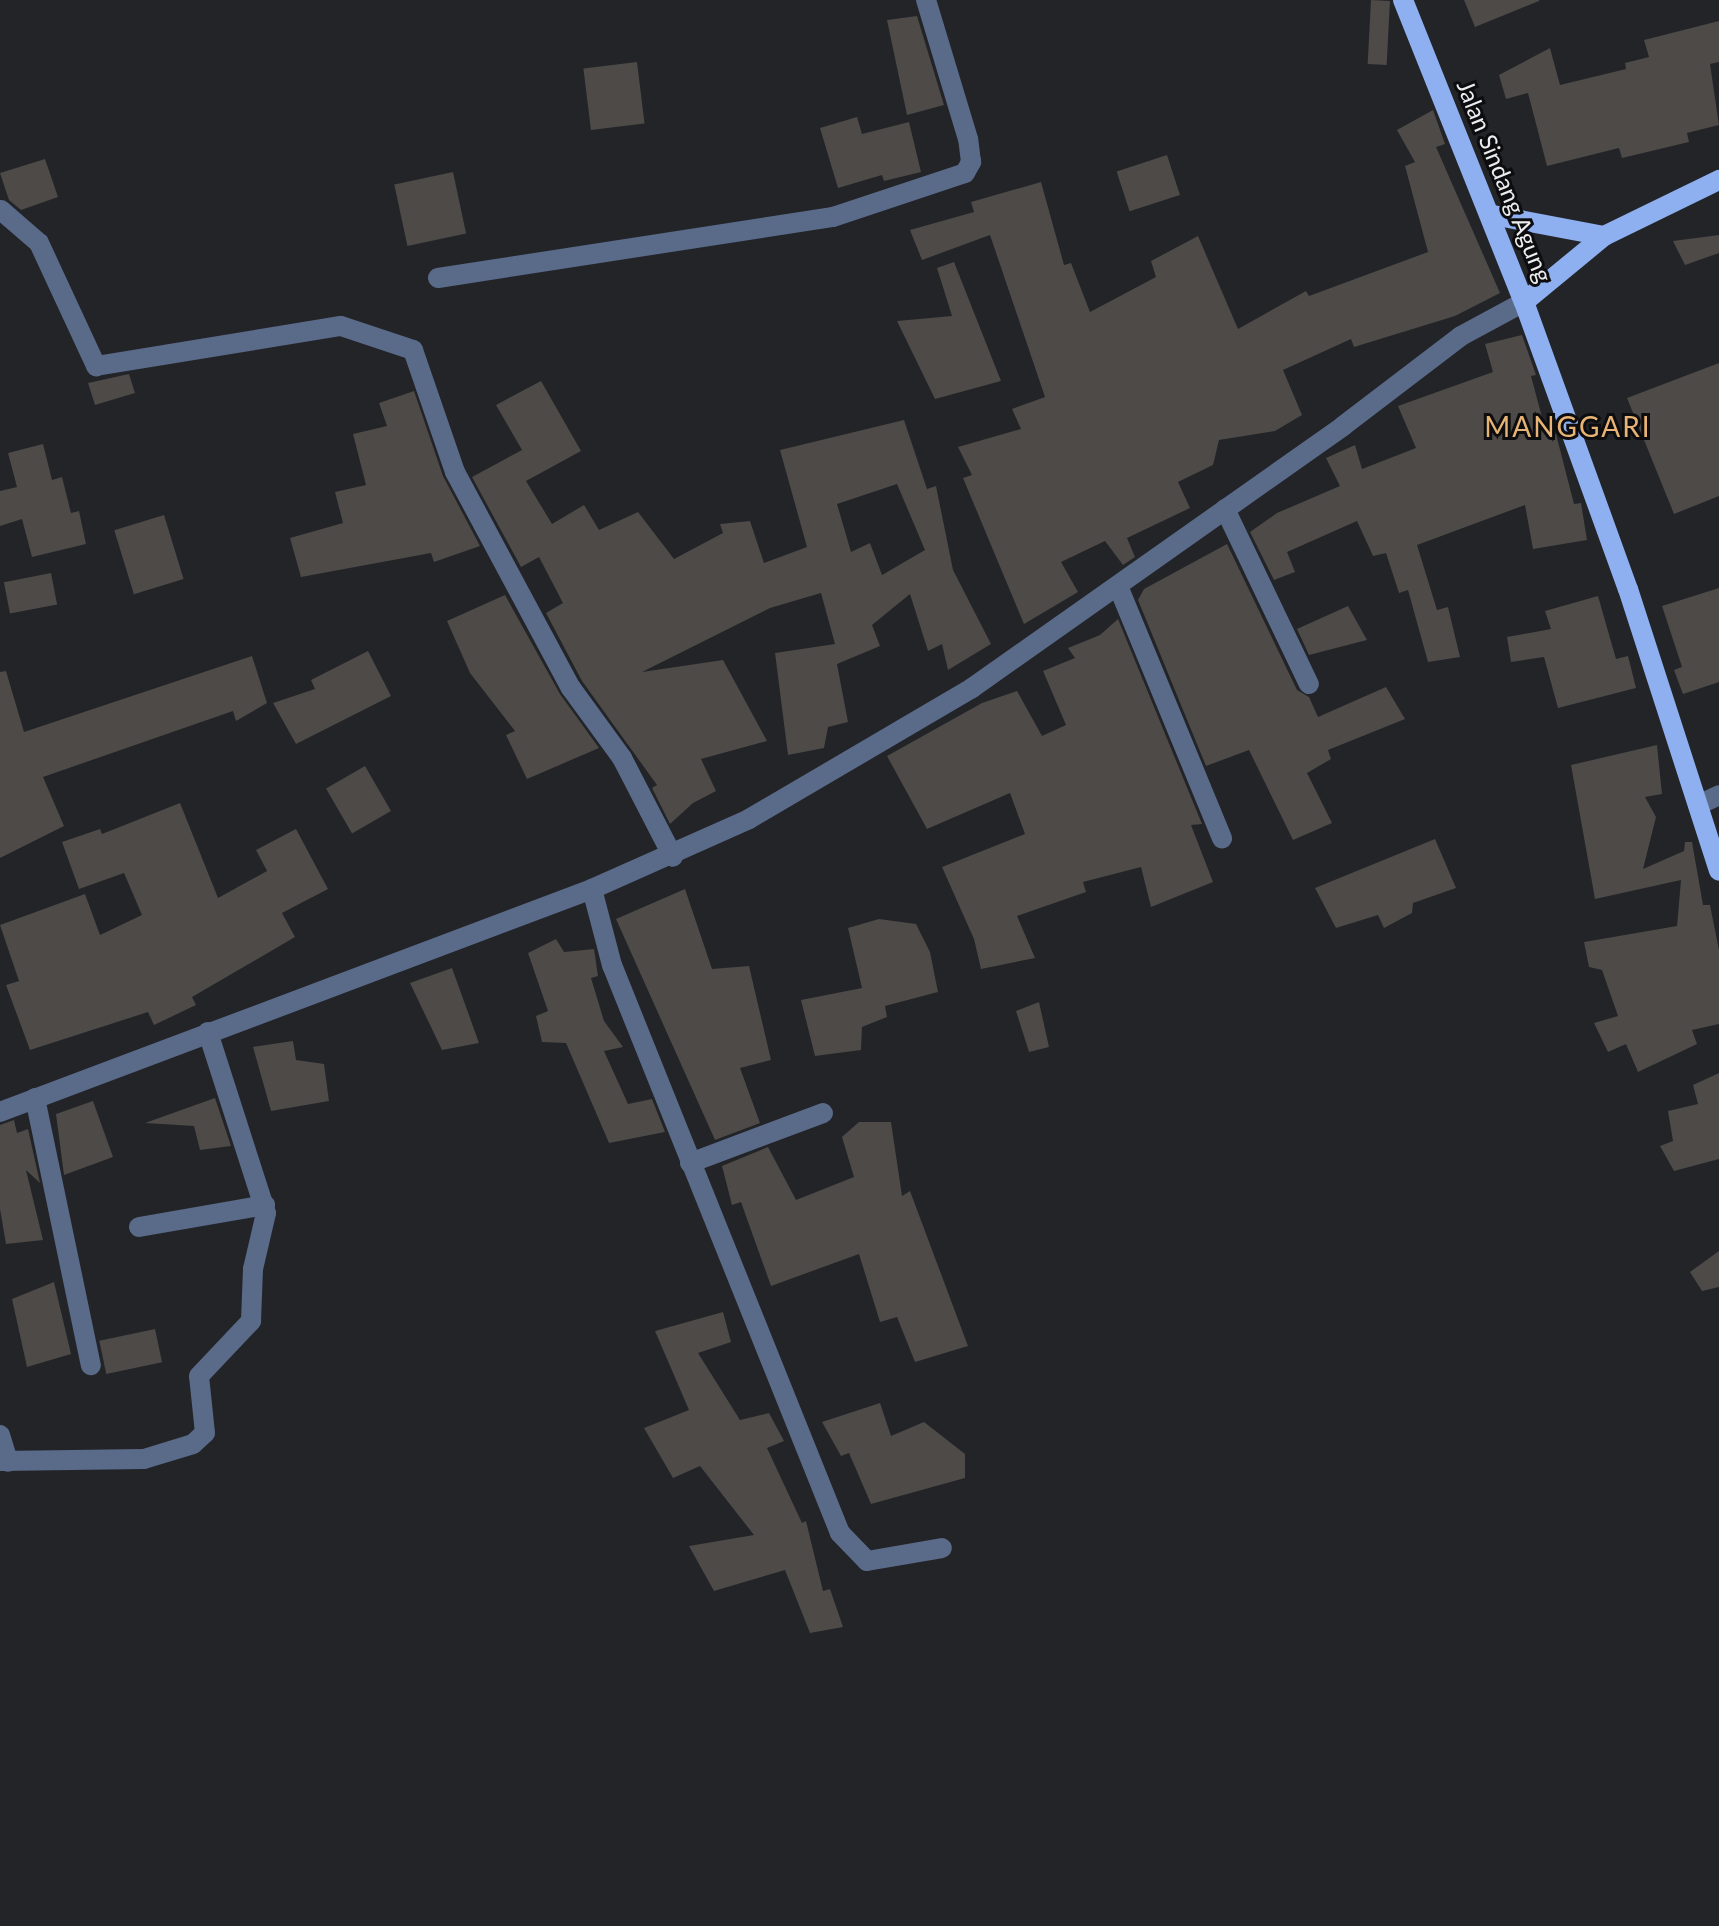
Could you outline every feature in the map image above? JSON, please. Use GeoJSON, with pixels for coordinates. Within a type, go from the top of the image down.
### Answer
{"type":"FeatureCollection","features":[{"type":"Feature","properties":{"kind":"main road","name":"Jalan Sindang Agung"},"geometry":{"type":"LineString","coordinates":[[1403,0],[1493,215],[1524,302],[1604,236],[1719,180]]}},
{"type":"Feature","properties":{"kind":"main road"},"geometry":{"type":"LineString","coordinates":[[1493,215],[1604,236]]}},
{"type":"Feature","properties":{"kind":"main road"},"geometry":{"type":"LineString","coordinates":[[1524,302],[1628,589],[1719,871]]}},
{"type":"Feature","properties":{"kind":"street"},"geometry":{"type":"LineString","coordinates":[[438,278],[833,217],[965,173],[971,162],[968,139],[926,0]]}},
{"type":"Feature","properties":{"kind":"street"},"geometry":{"type":"LineString","coordinates":[[1,210],[39,243],[96,366],[341,326],[413,350],[455,472],[571,688],[622,758],[673,857]]}},
{"type":"Feature","properties":{"kind":"street"},"geometry":{"type":"LineString","coordinates":[[0,1112],[673,857],[875,749],[1118,586],[1461,336],[1524,302]]}},
{"type":"Feature","properties":{"kind":"street"},"geometry":{"type":"LineString","coordinates":[[1225,509],[1309,684]]}},
{"type":"Feature","properties":{"kind":"street"},"geometry":{"type":"LineString","coordinates":[[1118,586],[1222,838]]}},
{"type":"Feature","properties":{"kind":"street"},"geometry":{"type":"LineString","coordinates":[[1698,805],[1719,795]]}},
{"type":"Feature","properties":{"kind":"street"},"geometry":{"type":"LineString","coordinates":[[592,889],[612,965],[840,1533],[867,1561],[942,1548]]}},
{"type":"Feature","properties":{"kind":"street"},"geometry":{"type":"LineString","coordinates":[[0,1435],[4,1462],[144,1459],[201,1440],[207,1422],[199,1376],[251,1321],[253,1269],[265,1205],[208,1032]]}},
{"type":"Feature","properties":{"kind":"street"},"geometry":{"type":"LineString","coordinates":[[35,1098],[91,1365]]}},
{"type":"Feature","properties":{"kind":"street"},"geometry":{"type":"LineString","coordinates":[[690,1163],[823,1113]]}},
{"type":"Feature","properties":{"kind":"street"},"geometry":{"type":"LineString","coordinates":[[139,1227],[265,1205]]}},
{"type":"Feature","properties":{"kind":"building"},"geometry":{"type":"Polygon","coordinates":[[[1371,0],[1390,1],[1387,65],[1368,64],[1371,0]]]}},
{"type":"Feature","properties":{"kind":"building"},"geometry":{"type":"Polygon","coordinates":[[[1464,0],[1539,0],[1539,1],[1475,27],[1464,0]]]}},
{"type":"Feature","properties":{"kind":"building"},"geometry":{"type":"Polygon","coordinates":[[[917,16],[944,105],[907,115],[887,20],[917,16]]]}},
{"type":"Feature","properties":{"kind":"building"},"geometry":{"type":"Polygon","coordinates":[[[1719,21],[1719,62],[1710,64],[1719,125],[1687,133],[1689,142],[1622,158],[1619,148],[1547,166],[1528,93],[1506,99],[1499,75],[1550,48],[1560,85],[1626,69],[1625,63],[1649,57],[1644,40],[1719,21]]]}},
{"type":"Feature","properties":{"kind":"building"},"geometry":{"type":"Polygon","coordinates":[[[637,62],[645,124],[591,130],[583,69],[637,62]]]}},
{"type":"Feature","properties":{"kind":"building"},"geometry":{"type":"Polygon","coordinates":[[[1433,110],[1445,144],[1436,147],[1500,293],[1455,316],[1354,347],[1351,339],[1283,370],[1302,415],[1275,431],[1219,440],[1213,465],[1178,482],[1190,508],[1127,538],[1135,557],[1123,565],[1105,541],[1061,562],[1078,592],[1024,624],[963,478],[972,475],[958,447],[1021,429],[1012,409],[1045,397],[990,235],[922,260],[910,230],[974,212],[971,202],[1041,182],[1064,265],[1071,263],[1090,312],[1156,277],[1151,261],[1198,236],[1238,329],[1306,291],[1309,296],[1428,252],[1405,166],[1415,162],[1397,130],[1433,110]]]}},
{"type":"Feature","properties":{"kind":"building"},"geometry":{"type":"Polygon","coordinates":[[[857,117],[862,134],[909,122],[921,172],[884,181],[882,175],[838,188],[820,128],[857,117]]]}},
{"type":"Feature","properties":{"kind":"building"},"geometry":{"type":"Polygon","coordinates":[[[1167,155],[1180,195],[1130,211],[1117,171],[1167,155]]]}},
{"type":"Feature","properties":{"kind":"building"},"geometry":{"type":"Polygon","coordinates":[[[45,159],[58,197],[21,210],[9,200],[0,173],[45,159]]]}},
{"type":"Feature","properties":{"kind":"building"},"geometry":{"type":"Polygon","coordinates":[[[453,172],[466,234],[407,246],[394,184],[453,172]]]}},
{"type":"Feature","properties":{"kind":"building"},"geometry":{"type":"Polygon","coordinates":[[[1719,235],[1719,253],[1685,265],[1673,241],[1719,235]]]}},
{"type":"Feature","properties":{"kind":"building"},"geometry":{"type":"Polygon","coordinates":[[[954,262],[1001,381],[935,399],[897,321],[952,316],[937,268],[954,262]]]}},
{"type":"Feature","properties":{"kind":"building"},"geometry":{"type":"Polygon","coordinates":[[[1522,335],[1536,375],[1531,376],[1547,436],[1556,434],[1574,504],[1581,503],[1587,540],[1533,549],[1525,505],[1417,545],[1437,610],[1448,607],[1460,657],[1428,662],[1408,590],[1399,593],[1386,553],[1373,556],[1357,521],[1287,552],[1295,572],[1274,580],[1250,532],[1277,513],[1340,486],[1326,458],[1355,445],[1362,469],[1416,448],[1398,406],[1493,372],[1485,344],[1522,335]]]}},
{"type":"Feature","properties":{"kind":"building"},"geometry":{"type":"Polygon","coordinates":[[[1719,363],[1719,496],[1674,514],[1627,398],[1719,363]]]}},
{"type":"Feature","properties":{"kind":"building"},"geometry":{"type":"Polygon","coordinates":[[[129,374],[135,393],[95,405],[88,383],[129,374]]]}},
{"type":"Feature","properties":{"kind":"building"},"geometry":{"type":"Polygon","coordinates":[[[541,381],[581,451],[526,481],[552,524],[584,505],[599,530],[638,512],[674,559],[723,533],[720,524],[750,521],[764,563],[807,547],[780,450],[904,420],[927,489],[936,486],[953,570],[991,644],[948,670],[942,644],[928,651],[910,594],[872,625],[880,646],[837,664],[848,722],[828,727],[824,748],[788,755],[775,653],[835,644],[821,593],[770,608],[642,672],[723,660],[767,741],[701,759],[716,791],[693,803],[670,824],[652,788],[657,785],[582,681],[546,613],[563,603],[539,557],[521,567],[472,477],[522,450],[496,405],[541,381]],[[897,484],[837,504],[851,552],[870,543],[882,575],[925,550],[897,484]]]}},
{"type":"Feature","properties":{"kind":"building"},"geometry":{"type":"Polygon","coordinates":[[[414,391],[443,476],[480,546],[434,562],[431,553],[301,577],[290,538],[343,523],[335,492],[366,485],[353,434],[387,426],[379,403],[414,391]]]}},
{"type":"Feature","properties":{"kind":"building"},"geometry":{"type":"Polygon","coordinates":[[[43,444],[52,480],[62,477],[71,513],[79,511],[86,544],[32,557],[22,519],[0,526],[0,491],[17,487],[8,453],[43,444]]]}},
{"type":"Feature","properties":{"kind":"building"},"geometry":{"type":"Polygon","coordinates":[[[164,515],[184,579],[134,594],[114,530],[164,515]]]}},
{"type":"Feature","properties":{"kind":"building"},"geometry":{"type":"Polygon","coordinates":[[[1227,544],[1297,690],[1309,697],[1318,717],[1386,687],[1405,719],[1328,750],[1331,759],[1307,773],[1332,823],[1293,840],[1249,750],[1206,766],[1138,600],[1144,589],[1227,544]]]}},
{"type":"Feature","properties":{"kind":"building"},"geometry":{"type":"Polygon","coordinates":[[[51,573],[57,604],[10,614],[4,582],[51,573]]]}},
{"type":"Feature","properties":{"kind":"building"},"geometry":{"type":"Polygon","coordinates":[[[1719,588],[1719,682],[1683,694],[1674,670],[1682,667],[1662,606],[1719,588]]]}},
{"type":"Feature","properties":{"kind":"building"},"geometry":{"type":"Polygon","coordinates":[[[505,595],[560,694],[599,748],[527,779],[506,735],[515,731],[470,673],[447,621],[505,595]]]}},
{"type":"Feature","properties":{"kind":"building"},"geometry":{"type":"Polygon","coordinates":[[[1598,596],[1616,659],[1628,656],[1636,688],[1558,708],[1544,657],[1511,662],[1507,637],[1551,629],[1545,611],[1598,596]]]}},
{"type":"Feature","properties":{"kind":"building"},"geometry":{"type":"Polygon","coordinates":[[[1348,606],[1367,640],[1309,655],[1297,629],[1348,606]]]}},
{"type":"Feature","properties":{"kind":"building"},"geometry":{"type":"Polygon","coordinates":[[[1118,619],[1202,824],[1191,825],[1213,882],[1151,907],[1141,867],[1083,882],[1086,892],[1017,916],[1035,958],[981,969],[974,939],[942,867],[1025,834],[1010,793],[927,829],[887,756],[982,703],[1017,691],[1042,736],[1066,725],[1043,671],[1075,658],[1068,648],[1100,635],[1118,619]]]}},
{"type":"Feature","properties":{"kind":"building"},"geometry":{"type":"Polygon","coordinates":[[[368,651],[391,696],[296,744],[273,703],[315,689],[311,680],[368,651]]]}},
{"type":"Feature","properties":{"kind":"building"},"geometry":{"type":"Polygon","coordinates":[[[252,656],[267,703],[236,721],[233,711],[43,777],[64,826],[0,858],[0,672],[6,671],[24,732],[252,656]]]}},
{"type":"Feature","properties":{"kind":"building"},"geometry":{"type":"Polygon","coordinates":[[[1657,745],[1662,794],[1645,797],[1656,817],[1643,869],[1684,851],[1685,842],[1692,842],[1703,905],[1710,905],[1719,950],[1719,1024],[1692,1030],[1697,1044],[1638,1072],[1626,1044],[1608,1052],[1594,1023],[1618,1016],[1602,970],[1589,967],[1584,942],[1677,926],[1681,880],[1595,899],[1571,765],[1657,745]]]}},
{"type":"Feature","properties":{"kind":"building"},"geometry":{"type":"Polygon","coordinates":[[[365,766],[391,811],[352,834],[326,788],[365,766]]]}},
{"type":"Feature","properties":{"kind":"building"},"geometry":{"type":"Polygon","coordinates":[[[180,803],[218,898],[267,871],[256,850],[296,829],[328,889],[282,913],[295,937],[192,997],[196,1005],[154,1025],[148,1012],[30,1050],[6,985],[19,981],[0,925],[85,894],[100,935],[142,915],[124,873],[79,889],[62,842],[100,829],[102,834],[180,803]]]}},
{"type":"Feature","properties":{"kind":"building"},"geometry":{"type":"Polygon","coordinates":[[[1435,839],[1456,888],[1413,903],[1412,913],[1384,928],[1378,915],[1336,928],[1315,888],[1435,839]]]}},
{"type":"Feature","properties":{"kind":"building"},"geometry":{"type":"Polygon","coordinates":[[[685,889],[712,969],[749,966],[771,1060],[740,1068],[760,1123],[715,1140],[616,919],[685,889]]]}},
{"type":"Feature","properties":{"kind":"building"},"geometry":{"type":"Polygon","coordinates":[[[879,919],[916,924],[930,952],[938,992],[885,1006],[887,1017],[862,1027],[861,1050],[815,1056],[801,1000],[862,988],[848,928],[879,919]]]}},
{"type":"Feature","properties":{"kind":"building"},"geometry":{"type":"Polygon","coordinates":[[[556,939],[564,952],[594,949],[598,976],[591,978],[604,1021],[623,1047],[604,1051],[628,1104],[652,1099],[665,1132],[609,1143],[566,1043],[542,1042],[536,1016],[548,1011],[528,953],[556,939]]]}},
{"type":"Feature","properties":{"kind":"building"},"geometry":{"type":"Polygon","coordinates":[[[452,968],[479,1043],[442,1050],[410,983],[452,968]]]}},
{"type":"Feature","properties":{"kind":"building"},"geometry":{"type":"Polygon","coordinates":[[[1039,1002],[1049,1047],[1029,1052],[1016,1011],[1039,1002]]]}},
{"type":"Feature","properties":{"kind":"building"},"geometry":{"type":"Polygon","coordinates":[[[293,1041],[296,1060],[324,1064],[329,1101],[271,1111],[253,1047],[293,1041]]]}},
{"type":"Feature","properties":{"kind":"building"},"geometry":{"type":"Polygon","coordinates":[[[1719,1073],[1719,1159],[1674,1171],[1660,1146],[1673,1141],[1668,1111],[1698,1104],[1693,1085],[1719,1073]]]}},
{"type":"Feature","properties":{"kind":"building"},"geometry":{"type":"Polygon","coordinates":[[[215,1098],[231,1146],[200,1150],[194,1126],[145,1123],[215,1098]]]}},
{"type":"Feature","properties":{"kind":"building"},"geometry":{"type":"Polygon","coordinates":[[[93,1101],[113,1157],[64,1175],[56,1114],[93,1101]]]}},
{"type":"Feature","properties":{"kind":"building"},"geometry":{"type":"Polygon","coordinates":[[[14,1120],[17,1133],[28,1129],[40,1183],[26,1170],[43,1240],[6,1244],[0,1209],[0,1125],[14,1120]]]}},
{"type":"Feature","properties":{"kind":"building"},"geometry":{"type":"Polygon","coordinates":[[[859,1122],[891,1122],[902,1196],[910,1191],[968,1346],[915,1362],[897,1317],[880,1322],[859,1254],[771,1286],[741,1202],[732,1205],[722,1166],[768,1147],[796,1200],[854,1177],[842,1137],[859,1122]]]}},
{"type":"Feature","properties":{"kind":"building"},"geometry":{"type":"Polygon","coordinates":[[[1719,1251],[1719,1287],[1702,1291],[1690,1272],[1719,1251]]]}},
{"type":"Feature","properties":{"kind":"building"},"geometry":{"type":"Polygon","coordinates":[[[54,1282],[71,1354],[27,1367],[12,1299],[54,1282]]]}},
{"type":"Feature","properties":{"kind":"building"},"geometry":{"type":"Polygon","coordinates":[[[723,1312],[731,1342],[698,1353],[740,1420],[769,1413],[784,1441],[767,1448],[802,1523],[806,1521],[823,1591],[830,1589],[843,1627],[810,1633],[785,1570],[714,1591],[689,1546],[754,1535],[700,1466],[673,1478],[644,1428],[689,1410],[655,1331],[723,1312]]]}},
{"type":"Feature","properties":{"kind":"building"},"geometry":{"type":"Polygon","coordinates":[[[155,1329],[162,1362],[106,1374],[99,1341],[155,1329]]]}},
{"type":"Feature","properties":{"kind":"building"},"geometry":{"type":"Polygon","coordinates":[[[880,1403],[891,1436],[924,1422],[965,1454],[965,1478],[871,1504],[849,1453],[841,1456],[822,1422],[880,1403]]]}},
{"type":"Feature","properties":{"kind":"district","name":"MANGGARI"},"geometry":{"type":"Point","coordinates":[1568,426]}}]}
